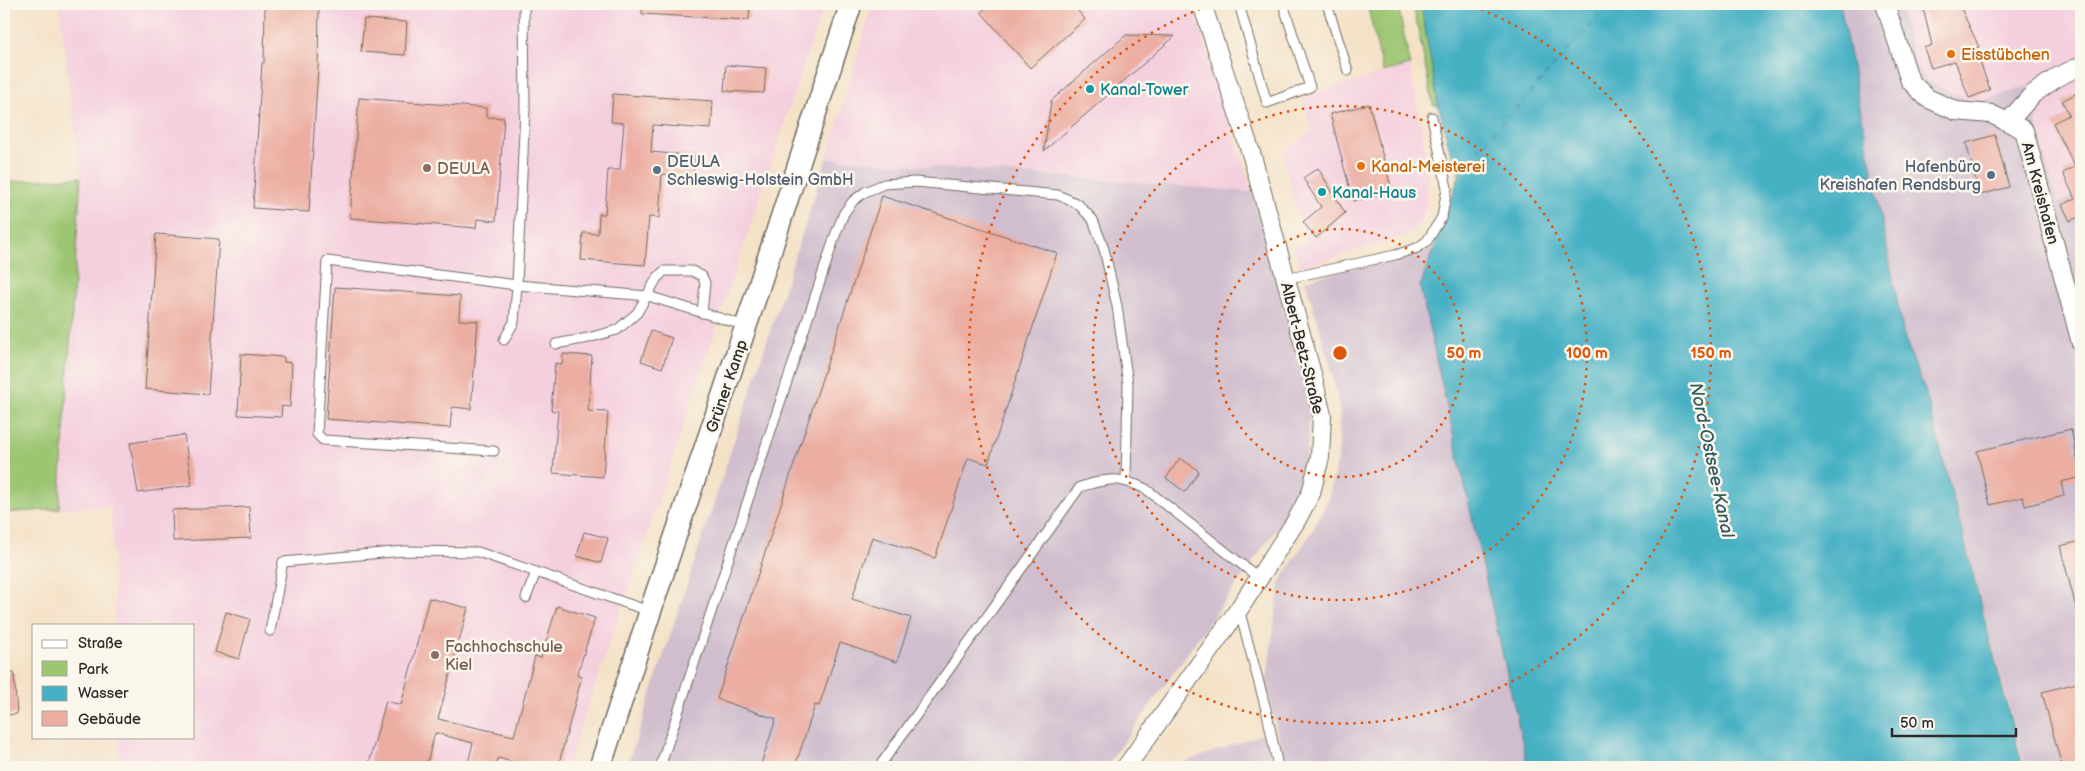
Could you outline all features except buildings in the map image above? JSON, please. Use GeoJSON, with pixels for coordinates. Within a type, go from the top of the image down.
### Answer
{"type":"FeatureCollection","features":[{"type":"Feature","properties":{"kind":"street","name":"Grüner Kamp"},"geometry":{"type":"LineString","coordinates":[[600,767],[851,4]]}},
{"type":"Feature","properties":{"kind":"street","name":"Albert-Betz-Straße"},"geometry":{"type":"LineString","coordinates":[[1126,767],[1239,609],[1296,520],[1311,493],[1320,458],[1322,415],[1252,156],[1202,4]]}},
{"type":"Feature","properties":{"kind":"street","name":"Am Kreishafen"},"geometry":{"type":"LineString","coordinates":[[1885,4],[1910,81],[1926,98],[1956,111],[1991,114],[2024,130],[2081,343]]}},
{"type":"Feature","properties":{"kind":"street"},"geometry":{"type":"LineString","coordinates":[[2008,121],[2033,94],[2059,76],[2081,66]]}},
{"type":"Feature","properties":{"kind":"lane"},"geometry":{"type":"LineString","coordinates":[[504,340],[514,322],[517,285],[525,109],[524,4]]}},
{"type":"Feature","properties":{"kind":"lane"},"geometry":{"type":"LineString","coordinates":[[1239,4],[1267,103],[1310,87],[1283,4]]}},
{"type":"Feature","properties":{"kind":"lane"},"geometry":{"type":"LineString","coordinates":[[1327,4],[1348,71]]}},
{"type":"Feature","properties":{"kind":"lane"},"geometry":{"type":"LineString","coordinates":[[1285,279],[1395,255],[1417,248],[1427,242],[1442,217],[1447,188],[1432,117]]}},
{"type":"Feature","properties":{"kind":"lane"},"geometry":{"type":"LineString","coordinates":[[660,767],[836,233],[844,214],[853,201],[865,192],[884,184],[915,182],[1058,195],[1078,204],[1092,220],[1104,249],[1117,306],[1128,384],[1126,480]]}},
{"type":"Feature","properties":{"kind":"lane"},"geometry":{"type":"LineString","coordinates":[[494,451],[323,440],[317,434],[327,262],[517,285],[648,296],[746,326]]}},
{"type":"Feature","properties":{"kind":"lane"},"geometry":{"type":"LineString","coordinates":[[556,344],[617,330],[637,313],[657,278],[664,271],[698,272],[702,276],[705,283],[702,312]]}},
{"type":"Feature","properties":{"kind":"lane"},"geometry":{"type":"LineString","coordinates":[[879,767],[1080,487],[1102,480],[1126,480],[1146,489],[1259,578]]}},
{"type":"Feature","properties":{"kind":"lane"},"geometry":{"type":"LineString","coordinates":[[270,631],[283,562],[404,551],[478,552],[650,612]]}},
{"type":"Feature","properties":{"kind":"lane"},"geometry":{"type":"LineString","coordinates":[[526,598],[536,572]]}},
{"type":"Feature","properties":{"kind":"lane"},"geometry":{"type":"LineString","coordinates":[[1239,609],[1267,713],[1278,767]]}},
{"type":"Feature","properties":{"kind":"shaded area"},"geometry":{"type":"Polygon","coordinates":[[[59,4],[824,4],[660,497],[567,767],[119,767],[118,738],[195,738],[195,624],[115,624],[111,506],[59,509],[81,177],[59,4]]]}},
{"type":"Feature","properties":{"kind":"shaded area"},"geometry":{"type":"Polygon","coordinates":[[[873,4],[1192,4],[1252,192],[827,158],[873,4]]]}},
{"type":"Feature","properties":{"kind":"shaded area"},"geometry":{"type":"Polygon","coordinates":[[[1840,4],[1899,4],[1916,68],[1930,82],[1952,94],[1971,100],[1986,100],[2027,86],[2057,204],[2081,192],[2081,767],[2025,767],[1926,394],[1904,336],[1840,4]]]}},
{"type":"Feature","properties":{"kind":"shaded area"},"geometry":{"type":"Polygon","coordinates":[[[1899,4],[2081,4],[2081,192],[2057,204],[2027,87],[1986,100],[1971,100],[1952,94],[1930,82],[1916,68],[1899,4]]]}},
{"type":"Feature","properties":{"kind":"shaded area"},"geometry":{"type":"Polygon","coordinates":[[[1410,65],[1428,169],[1427,203],[1423,216],[1415,230],[1405,236],[1300,268],[1294,246],[1306,244],[1282,154],[1312,131],[1302,97],[1410,65]]]}},
{"type":"Feature","properties":{"kind":"shaded area"},"geometry":{"type":"Polygon","coordinates":[[[827,158],[1252,192],[1310,401],[1307,453],[1295,503],[1106,767],[627,767],[827,158]]]}},
{"type":"Feature","properties":{"kind":"shaded area"},"geometry":{"type":"Polygon","coordinates":[[[1434,248],[1421,287],[1528,767],[1285,767],[1266,685],[1280,581],[1313,530],[1328,500],[1338,459],[1340,412],[1330,364],[1305,280],[1434,248]]]}},
{"type":"Feature","properties":{"kind":"shaded area"},"geometry":{"type":"Polygon","coordinates":[[[1266,733],[1272,767],[1171,767],[1266,733]]]}},
{"type":"Feature","properties":{"kind":"green space"},"geometry":{"type":"Polygon","coordinates":[[[1367,4],[1398,4],[1410,65],[1383,72],[1367,4]]]}},
{"type":"Feature","properties":{"kind":"green space"},"geometry":{"type":"Polygon","coordinates":[[[1413,4],[1421,4],[1438,105],[1433,105],[1413,4]]]}},
{"type":"Feature","properties":{"kind":"green space"},"geometry":{"type":"Polygon","coordinates":[[[81,177],[59,509],[4,513],[4,182],[81,177]]]}},
{"type":"Feature","properties":{"kind":"water","name":"Nord-Ostsee-Kanal"},"geometry":{"type":"Polygon","coordinates":[[[1421,4],[1840,4],[1904,336],[1926,394],[2023,767],[1528,767],[1420,287],[1461,170],[1454,167],[1438,105],[1421,4]]]}},
{"type":"Feature","properties":{"kind":"ferry route"},"geometry":{"type":"LineString","coordinates":[[1456,175],[1610,4]]}},
{"type":"Feature","properties":{"kind":"place","name":"Eisstübchen"},"geometry":{"type":"Point","coordinates":[1951,54]}},
{"type":"Feature","properties":{"kind":"place","name":"Kanal-Tower"},"geometry":{"type":"Point","coordinates":[1090,89]}},
{"type":"Feature","properties":{"kind":"place","name":"Kanal-Meisterei"},"geometry":{"type":"Point","coordinates":[1361,166]}},
{"type":"Feature","properties":{"kind":"place","name":"DEULA"},"geometry":{"type":"Point","coordinates":[427,168]}},
{"type":"Feature","properties":{"kind":"place","name":"DEULA Schleswig-Holstein GmbH"},"geometry":{"type":"Point","coordinates":[657,170]}},
{"type":"Feature","properties":{"kind":"place","name":"Hafenbüro Kreishafen Rendsburg"},"geometry":{"type":"Point","coordinates":[1991,175]}},
{"type":"Feature","properties":{"kind":"place","name":"Kanal-Haus"},"geometry":{"type":"Point","coordinates":[1322,192]}},
{"type":"Feature","properties":{"kind":"place","name":"Fachhochschule Kiel"},"geometry":{"type":"Point","coordinates":[435,655]}}]}
